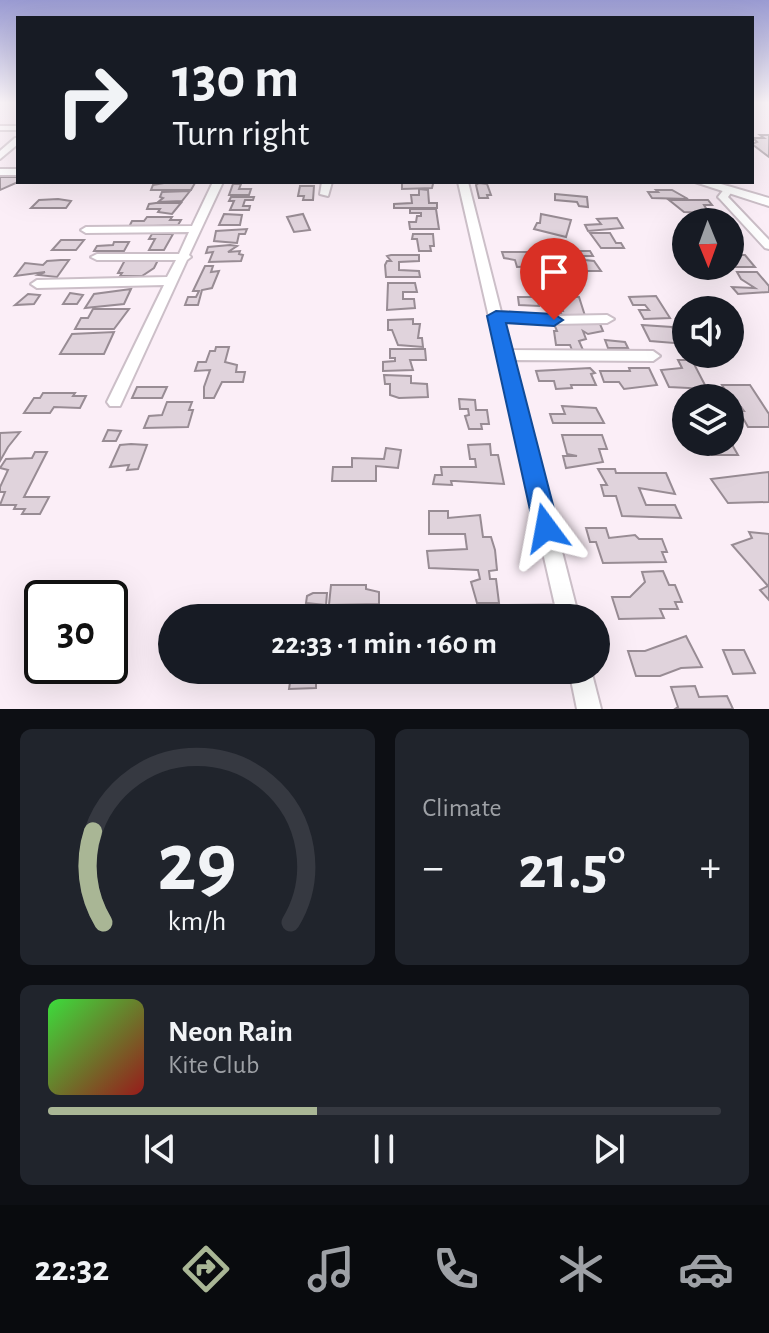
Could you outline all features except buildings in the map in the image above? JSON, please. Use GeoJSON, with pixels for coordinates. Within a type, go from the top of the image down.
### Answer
{"type":"FeatureCollection","features":[{"type":"Feature","properties":{"kind":"main road"},"geometry":{"type":"LineString","coordinates":[[708,184],[769,202]]}},
{"type":"Feature","properties":{"kind":"street"},"geometry":{"type":"LineString","coordinates":[[0,156],[16,142]]}},
{"type":"Feature","properties":{"kind":"street"},"geometry":{"type":"LineString","coordinates":[[115,402],[217,184]]}},
{"type":"Feature","properties":{"kind":"street"},"geometry":{"type":"LineString","coordinates":[[325,194],[327,184]]}},
{"type":"Feature","properties":{"kind":"street"},"geometry":{"type":"LineString","coordinates":[[463,184],[564,604]]}},
{"type":"Feature","properties":{"kind":"street"},"geometry":{"type":"LineString","coordinates":[[728,190],[723,197],[769,246]]}},
{"type":"Feature","properties":{"kind":"street"},"geometry":{"type":"LineString","coordinates":[[86,230],[197,229]]}},
{"type":"Feature","properties":{"kind":"street"},"geometry":{"type":"LineString","coordinates":[[97,257],[185,257]]}},
{"type":"Feature","properties":{"kind":"street"},"geometry":{"type":"LineString","coordinates":[[37,284],[173,281]]}},
{"type":"Feature","properties":{"kind":"street"},"geometry":{"type":"LineString","coordinates":[[496,316],[554,320],[607,319]]}},
{"type":"Feature","properties":{"kind":"street"},"geometry":{"type":"LineString","coordinates":[[505,355],[653,356]]}},
{"type":"Feature","properties":{"kind":"street"},"geometry":{"type":"LineString","coordinates":[[583,684],[589,709]]}},
{"type":"Feature","properties":{"kind":"route"},"geometry":{"type":"LineString","coordinates":[[546,528],[496,316],[554,320]]}}]}
